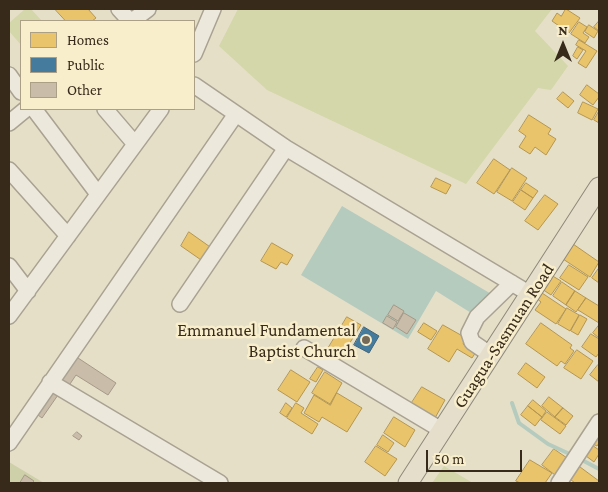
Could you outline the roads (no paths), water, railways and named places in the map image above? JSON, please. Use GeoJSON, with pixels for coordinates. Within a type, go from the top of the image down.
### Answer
{"type":"FeatureCollection","features":[{"type":"Feature","properties":{"kind":"main road","name":"Guagua-Sasmuan Road"},"geometry":{"type":"LineString","coordinates":[[408,483],[599,187]]}},
{"type":"Feature","properties":{"kind":"street"},"geometry":{"type":"LineString","coordinates":[[119,9],[130,20]]}},
{"type":"Feature","properties":{"kind":"street"},"geometry":{"type":"LineString","coordinates":[[132,20],[148,9]]}},
{"type":"Feature","properties":{"kind":"street"},"geometry":{"type":"LineString","coordinates":[[195,52],[213,9]]}},
{"type":"Feature","properties":{"kind":"street"},"geometry":{"type":"LineString","coordinates":[[9,75],[20,91]]}},
{"type":"Feature","properties":{"kind":"street"},"geometry":{"type":"LineString","coordinates":[[195,86],[286,148],[530,294]]}},
{"type":"Feature","properties":{"kind":"street"},"geometry":{"type":"LineString","coordinates":[[9,123],[25,110]]}},
{"type":"Feature","properties":{"kind":"street"},"geometry":{"type":"LineString","coordinates":[[35,110],[98,194]]}},
{"type":"Feature","properties":{"kind":"street"},"geometry":{"type":"LineString","coordinates":[[106,110],[135,144]]}},
{"type":"Feature","properties":{"kind":"street"},"geometry":{"type":"LineString","coordinates":[[9,316],[160,110]]}},
{"type":"Feature","properties":{"kind":"street"},"geometry":{"type":"LineString","coordinates":[[9,443],[236,114]]}},
{"type":"Feature","properties":{"kind":"street"},"geometry":{"type":"LineString","coordinates":[[180,304],[286,148]]}},
{"type":"Feature","properties":{"kind":"street"},"geometry":{"type":"LineString","coordinates":[[9,170],[68,236]]}},
{"type":"Feature","properties":{"kind":"street"},"geometry":{"type":"LineString","coordinates":[[9,266],[28,291]]}},
{"type":"Feature","properties":{"kind":"street"},"geometry":{"type":"LineString","coordinates":[[491,354],[472,342],[469,333],[477,317],[512,283]]}},
{"type":"Feature","properties":{"kind":"street"},"geometry":{"type":"LineString","coordinates":[[304,348],[443,431]]}},
{"type":"Feature","properties":{"kind":"street"},"geometry":{"type":"LineString","coordinates":[[50,382],[220,483]]}},
{"type":"Feature","properties":{"kind":"street"},"geometry":{"type":"LineString","coordinates":[[559,483],[599,422]]}},
{"type":"Feature","properties":{"kind":"waterway"},"geometry":{"type":"LineString","coordinates":[[512,403],[519,423],[548,444],[574,456]]}},
{"type":"Feature","properties":{"kind":"waterway"},"geometry":{"type":"LineString","coordinates":[[580,459],[599,469]]}},
{"type":"Feature","properties":{"kind":"place","name":"Emmanuel Fundamental Baptist Church"},"geometry":{"type":"Point","coordinates":[366,340]}}]}
